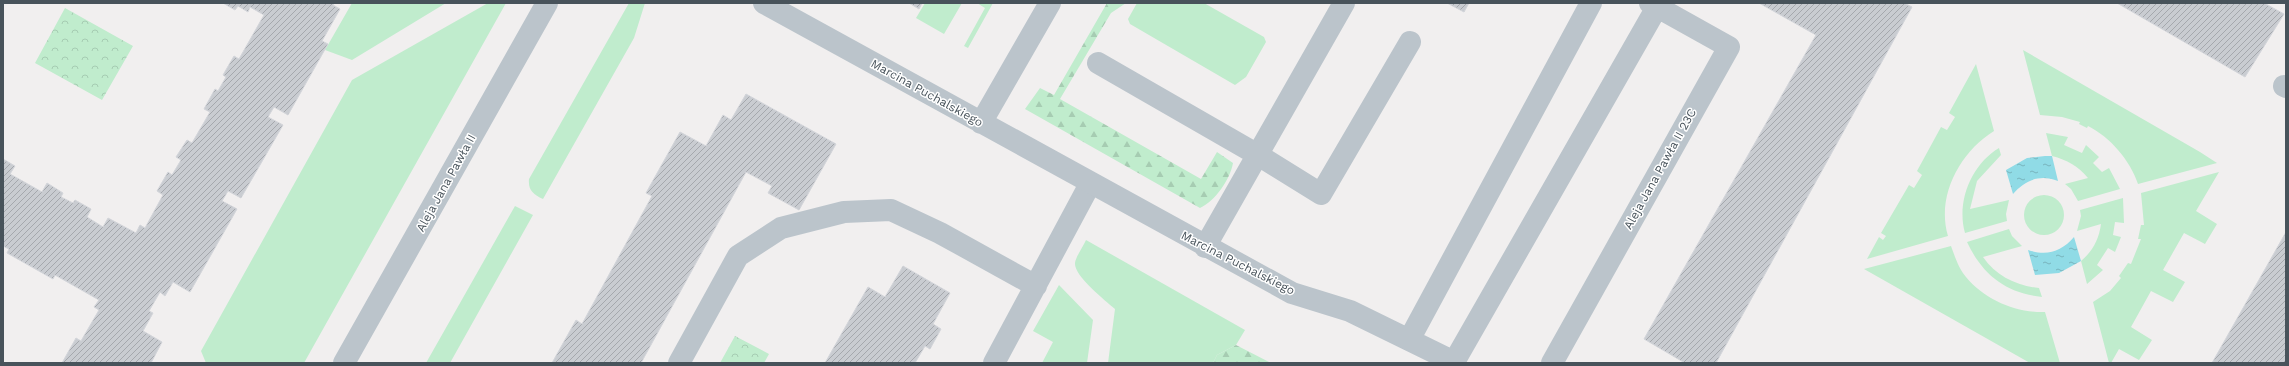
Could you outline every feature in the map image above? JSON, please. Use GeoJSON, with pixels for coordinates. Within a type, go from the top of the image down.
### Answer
{"type":"FeatureCollection","features":[{"type":"Feature","properties":{"kind":"street","name":"Aleja Jana Pawła II"},"geometry":{"type":"LineString","coordinates":[[344,363],[547,3]]}},
{"type":"Feature","properties":{"kind":"street","name":"Marcina Puchalskiego"},"geometry":{"type":"LineString","coordinates":[[764,3],[1090,184],[1292,293],[1350,311],[1455,363]]}},
{"type":"Feature","properties":{"kind":"street"},"geometry":{"type":"LineString","coordinates":[[981,124],[1050,3]]}},
{"type":"Feature","properties":{"kind":"street"},"geometry":{"type":"LineString","coordinates":[[1205,247],[1344,3]]}},
{"type":"Feature","properties":{"kind":"street"},"geometry":{"type":"LineString","coordinates":[[1409,340],[1591,3]]}},
{"type":"Feature","properties":{"kind":"street","name":"Aleja Jana Pawła II 23C"},"geometry":{"type":"LineString","coordinates":[[1455,363],[1654,5],[1729,47],[1552,363]]}},
{"type":"Feature","properties":{"kind":"street"},"geometry":{"type":"LineString","coordinates":[[1098,63],[1258,155],[1321,194],[1410,42]]}},
{"type":"Feature","properties":{"kind":"street"},"geometry":{"type":"LineString","coordinates":[[994,363],[1090,184]]}},
{"type":"Feature","properties":{"kind":"street"},"geometry":{"type":"LineString","coordinates":[[679,363],[738,256],[781,228],[844,212],[891,210],[940,233],[1036,286]]}},
{"type":"Feature","properties":{"kind":"green space"},"geometry":{"type":"Polygon","coordinates":[[[352,3],[446,3],[352,60],[325,50],[352,3]]]}},
{"type":"Feature","properties":{"kind":"green space"},"geometry":{"type":"Polygon","coordinates":[[[488,3],[506,3],[304,363],[206,363],[201,351],[352,80],[488,3]]]}},
{"type":"Feature","properties":{"kind":"green space"},"geometry":{"type":"Polygon","coordinates":[[[629,3],[645,3],[634,38],[543,199],[530,189],[529,179],[629,3]]]}},
{"type":"Feature","properties":{"kind":"green space"},"geometry":{"type":"Polygon","coordinates":[[[925,3],[962,3],[944,34],[916,18],[925,3]]]}},
{"type":"Feature","properties":{"kind":"green space"},"geometry":{"type":"Polygon","coordinates":[[[977,3],[993,3],[968,48],[964,46],[985,8],[977,3]]]}},
{"type":"Feature","properties":{"kind":"green space"},"geometry":{"type":"Polygon","coordinates":[[[1107,3],[1126,3],[1111,13],[1060,99],[1201,179],[1217,152],[1233,163],[1229,176],[1221,189],[1206,205],[1200,208],[1025,109],[1040,88],[1054,95],[1107,3]]]}},
{"type":"Feature","properties":{"kind":"green space"},"geometry":{"type":"Polygon","coordinates":[[[1137,3],[1204,3],[1264,37],[1266,42],[1246,77],[1235,85],[1130,24],[1128,19],[1137,3]]]}},
{"type":"Feature","properties":{"kind":"green space"},"geometry":{"type":"Polygon","coordinates":[[[65,8],[133,46],[102,100],[35,63],[65,8]]]}},
{"type":"Feature","properties":{"kind":"green space"},"geometry":{"type":"Polygon","coordinates":[[[2023,50],[2217,163],[2138,184],[2130,166],[2118,150],[2104,136],[2088,126],[2087,128],[2079,124],[2080,122],[2062,117],[2040,115],[2023,50]]]}},
{"type":"Feature","properties":{"kind":"green space"},"geometry":{"type":"Polygon","coordinates":[[[1976,64],[1994,131],[1971,151],[1961,163],[1954,176],[1948,191],[1945,206],[1945,221],[1948,236],[1867,259],[1879,237],[1883,240],[1886,236],[1881,233],[1909,185],[1914,188],[1922,175],[1917,171],[1941,127],[1947,130],[1955,117],[1949,113],[1976,64]]]}},
{"type":"Feature","properties":{"kind":"green space"},"geometry":{"type":"Polygon","coordinates":[[[2046,133],[2068,137],[2064,145],[2082,153],[2086,145],[2099,157],[2093,163],[2102,172],[2109,168],[2120,189],[2078,201],[2071,189],[2065,184],[2088,178],[2072,164],[2063,159],[2052,156],[2046,133]]]}},
{"type":"Feature","properties":{"kind":"green space"},"geometry":{"type":"Polygon","coordinates":[[[1999,148],[2001,155],[1977,181],[1970,209],[2009,200],[2006,214],[2007,221],[1965,233],[1963,208],[1968,184],[1981,164],[1989,155],[1999,148]]]}},
{"type":"Feature","properties":{"kind":"green space"},"geometry":{"type":"Polygon","coordinates":[[[2219,172],[2196,211],[2217,224],[2205,244],[2184,233],[2163,270],[2185,282],[2173,302],[2151,291],[2131,327],[2152,340],[2139,360],[2119,349],[2111,363],[2109,363],[2093,302],[2110,291],[2121,278],[2119,276],[2128,263],[2131,264],[2141,239],[2138,239],[2141,225],[2144,225],[2141,193],[2219,172]]]}},
{"type":"Feature","properties":{"kind":"green space"},"geometry":{"type":"Polygon","coordinates":[[[2048,195],[2055,198],[2061,204],[2064,215],[2063,223],[2055,232],[2048,235],[2040,235],[2033,232],[2025,223],[2024,211],[2027,204],[2036,196],[2048,195]]]}},
{"type":"Feature","properties":{"kind":"green space"},"geometry":{"type":"Polygon","coordinates":[[[2123,198],[2124,223],[2115,222],[2113,235],[2121,237],[2115,252],[2108,248],[2097,265],[2103,270],[2087,284],[2081,261],[2095,244],[2099,235],[2101,224],[2077,231],[2081,216],[2080,210],[2123,198]]]}},
{"type":"Feature","properties":{"kind":"green space"},"geometry":{"type":"Polygon","coordinates":[[[515,206],[533,215],[450,363],[426,363],[515,206]]]}},
{"type":"Feature","properties":{"kind":"green space"},"geometry":{"type":"Polygon","coordinates":[[[2009,229],[2012,236],[2022,246],[1983,257],[1994,270],[2008,279],[2023,285],[2039,288],[2042,297],[2017,291],[1996,280],[1980,264],[1967,242],[2009,229]]]}},
{"type":"Feature","properties":{"kind":"green space"},"geometry":{"type":"Polygon","coordinates":[[[1086,240],[1245,330],[1236,345],[1217,355],[1213,363],[1108,363],[1115,309],[1091,288],[1076,268],[1075,263],[1078,254],[1086,240]]]}},
{"type":"Feature","properties":{"kind":"green space"},"geometry":{"type":"Polygon","coordinates":[[[1951,246],[1957,263],[1964,274],[1982,292],[2002,304],[2023,310],[2045,312],[2060,363],[2030,363],[1864,269],[1951,246]]]}},
{"type":"Feature","properties":{"kind":"green space"},"geometry":{"type":"Polygon","coordinates":[[[1059,285],[1093,320],[1087,363],[1042,363],[1053,342],[1033,331],[1059,285]]]}},
{"type":"Feature","properties":{"kind":"green space"},"geometry":{"type":"Polygon","coordinates":[[[735,336],[769,354],[764,363],[720,363],[735,336]]]}},
{"type":"Feature","properties":{"kind":"green space"},"geometry":{"type":"Polygon","coordinates":[[[1236,345],[1271,363],[1213,363],[1217,355],[1236,345]]]}},
{"type":"Feature","properties":{"kind":"water"},"geometry":{"type":"Polygon","coordinates":[[[2052,156],[2058,181],[2039,178],[2023,185],[2013,194],[2006,170],[2027,158],[2052,156]]]}},
{"type":"Feature","properties":{"kind":"water"},"geometry":{"type":"Polygon","coordinates":[[[2074,237],[2081,261],[2059,273],[2035,275],[2028,250],[2041,253],[2053,251],[2064,246],[2074,237]]]}},
{"type":"Feature","properties":{"kind":"building"},"geometry":{"type":"Polygon","coordinates":[[[223,3],[334,3],[333,5],[340,9],[322,41],[328,44],[288,115],[274,107],[268,117],[283,125],[241,198],[228,191],[222,201],[237,209],[190,292],[173,282],[165,296],[160,292],[149,311],[153,313],[143,331],[162,342],[151,363],[62,363],[76,338],[81,341],[99,310],[94,307],[99,300],[55,275],[53,279],[7,253],[9,249],[3,246],[3,159],[15,166],[10,174],[42,192],[47,183],[63,193],[61,197],[73,203],[75,200],[91,209],[87,217],[103,227],[108,218],[136,233],[140,225],[145,228],[163,195],[157,191],[168,172],[172,175],[181,160],[176,157],[187,140],[192,143],[210,112],[204,109],[215,89],[218,91],[226,77],[223,75],[234,56],[239,59],[264,15],[250,7],[248,12],[238,6],[235,10],[223,3]]]}},
{"type":"Feature","properties":{"kind":"building"},"geometry":{"type":"Polygon","coordinates":[[[909,3],[922,3],[919,9],[909,3]]]}},
{"type":"Feature","properties":{"kind":"building"},"geometry":{"type":"Polygon","coordinates":[[[1447,3],[1469,3],[1464,12],[1447,3]]]}},
{"type":"Feature","properties":{"kind":"building"},"geometry":{"type":"Polygon","coordinates":[[[1759,3],[1904,3],[1912,7],[1716,363],[1685,363],[1644,339],[1816,35],[1759,3]]]}},
{"type":"Feature","properties":{"kind":"building"},"geometry":{"type":"Polygon","coordinates":[[[2117,3],[2264,3],[2284,14],[2245,77],[2117,3]]]}},
{"type":"Feature","properties":{"kind":"building"},"geometry":{"type":"Polygon","coordinates":[[[746,94],[836,144],[799,210],[768,193],[772,186],[746,172],[641,363],[552,363],[576,320],[582,324],[652,196],[646,193],[680,132],[706,146],[723,115],[731,120],[746,94]]]}},
{"type":"Feature","properties":{"kind":"building"},"geometry":{"type":"Polygon","coordinates":[[[2286,232],[2286,363],[2212,363],[2286,232]]]}},
{"type":"Feature","properties":{"kind":"building"},"geometry":{"type":"Polygon","coordinates":[[[903,266],[950,293],[933,324],[941,329],[930,349],[925,346],[915,363],[825,363],[868,287],[885,297],[903,266]]]}}]}
